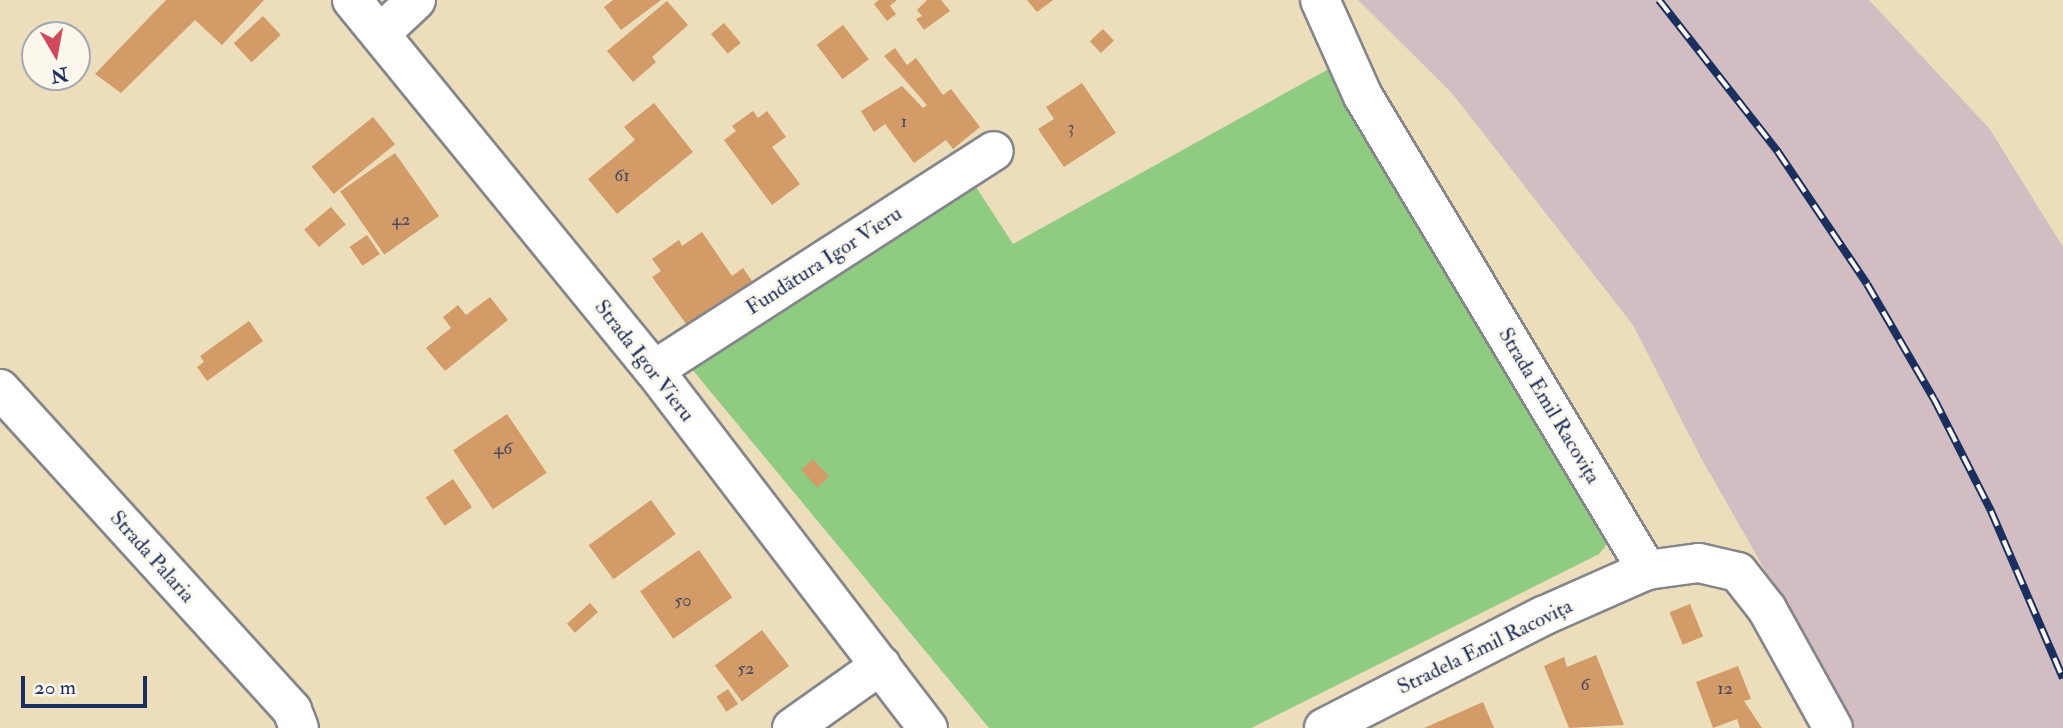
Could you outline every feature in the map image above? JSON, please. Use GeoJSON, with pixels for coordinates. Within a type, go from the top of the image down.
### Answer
{"type":"FeatureCollection","features":[{"type":"Feature","properties":{"kind":"street","name":"Strada Igor Vieru"},"geometry":{"type":"LineString","coordinates":[[352,0],[381,33],[418,86],[654,370],[928,728]]}},
{"type":"Feature","properties":{"kind":"street"},"geometry":{"type":"LineString","coordinates":[[381,33],[416,0]]}},
{"type":"Feature","properties":{"kind":"street","name":"Strada Emil Racovița"},"geometry":{"type":"LineString","coordinates":[[1320,0],[1363,96],[1647,570]]}},
{"type":"Feature","properties":{"kind":"street","name":"Fundătura Igor Vieru"},"geometry":{"type":"LineString","coordinates":[[654,370],[994,150]]}},
{"type":"Feature","properties":{"kind":"street","name":"Strada Palaria"},"geometry":{"type":"LineString","coordinates":[[0,389],[292,710],[299,728]]}},
{"type":"Feature","properties":{"kind":"street"},"geometry":{"type":"LineString","coordinates":[[1647,570],[1699,563],[1738,572],[1767,608],[1833,728]]}},
{"type":"Feature","properties":{"kind":"street","name":"Stradela Emil Racovița"},"geometry":{"type":"LineString","coordinates":[[1324,728],[1544,616],[1647,570]]}},
{"type":"Feature","properties":{"kind":"street"},"geometry":{"type":"LineString","coordinates":[[792,728],[881,665]]}},
{"type":"Feature","properties":{"kind":"shaded area"},"geometry":{"type":"Polygon","coordinates":[[[1358,0],[1869,0],[1989,128],[2063,247],[2063,728],[1855,728],[1700,456],[1633,325],[1451,92],[1358,0]]]}},
{"type":"Feature","properties":{"kind":"green space"},"geometry":{"type":"Polygon","coordinates":[[[1334,66],[1607,538],[1605,547],[1599,554],[1251,728],[989,728],[691,368],[976,187],[1013,244],[1334,66]]]}},
{"type":"Feature","properties":{"kind":"building"},"geometry":{"type":"Polygon","coordinates":[[[166,0],[264,0],[222,45],[195,20],[121,93],[95,74],[166,0]]]}},
{"type":"Feature","properties":{"kind":"building"},"geometry":{"type":"Polygon","coordinates":[[[613,0],[661,0],[621,30],[604,7],[613,0]]]}},
{"type":"Feature","properties":{"kind":"building"},"geometry":{"type":"Polygon","coordinates":[[[879,0],[897,0],[890,6],[896,14],[887,21],[874,4],[879,0]]]}},
{"type":"Feature","properties":{"kind":"building"},"geometry":{"type":"Polygon","coordinates":[[[927,0],[941,0],[950,11],[924,30],[916,19],[922,16],[917,10],[927,0]]]}},
{"type":"Feature","properties":{"kind":"building"},"geometry":{"type":"Polygon","coordinates":[[[1027,0],[1053,0],[1037,12],[1027,0]]]}},
{"type":"Feature","properties":{"kind":"building"},"geometry":{"type":"Polygon","coordinates":[[[667,1],[688,25],[652,57],[656,62],[633,82],[607,51],[667,1]]]}},
{"type":"Feature","properties":{"kind":"building"},"geometry":{"type":"Polygon","coordinates":[[[263,16],[281,35],[251,62],[234,43],[263,16]]]}},
{"type":"Feature","properties":{"kind":"building"},"geometry":{"type":"Polygon","coordinates":[[[724,23],[741,43],[728,54],[711,34],[724,23]]]}},
{"type":"Feature","properties":{"kind":"building"},"geometry":{"type":"Polygon","coordinates":[[[843,25],[869,59],[843,79],[817,45],[843,25]]]}},
{"type":"Feature","properties":{"kind":"building"},"geometry":{"type":"Polygon","coordinates":[[[1103,29],[1114,41],[1101,53],[1090,41],[1103,29]]]}},
{"type":"Feature","properties":{"kind":"building"},"geometry":{"type":"Polygon","coordinates":[[[895,48],[907,65],[916,58],[943,95],[951,89],[980,127],[953,149],[946,140],[914,163],[885,124],[874,132],[861,111],[902,86],[923,108],[927,105],[884,56],[895,48]]]}},
{"type":"Feature","properties":{"kind":"building"},"geometry":{"type":"Polygon","coordinates":[[[1082,83],[1116,133],[1064,167],[1038,129],[1054,119],[1046,107],[1082,83]]]}},
{"type":"Feature","properties":{"kind":"building"},"geometry":{"type":"Polygon","coordinates":[[[654,103],[693,152],[617,214],[588,179],[635,140],[624,127],[654,103]]]}},
{"type":"Feature","properties":{"kind":"building"},"geometry":{"type":"Polygon","coordinates":[[[753,111],[758,118],[767,111],[786,137],[772,147],[800,184],[772,205],[724,140],[736,131],[732,126],[753,111]]]}},
{"type":"Feature","properties":{"kind":"building"},"geometry":{"type":"Polygon","coordinates":[[[373,117],[395,144],[334,194],[312,167],[373,117]]]}},
{"type":"Feature","properties":{"kind":"building"},"geometry":{"type":"Polygon","coordinates":[[[395,153],[439,216],[384,255],[340,191],[395,153]]]}},
{"type":"Feature","properties":{"kind":"building"},"geometry":{"type":"Polygon","coordinates":[[[331,207],[346,225],[319,247],[304,229],[331,207]]]}},
{"type":"Feature","properties":{"kind":"building"},"geometry":{"type":"Polygon","coordinates":[[[702,232],[732,276],[743,268],[756,287],[692,332],[652,277],[661,271],[652,259],[679,240],[682,246],[702,232]]]}},
{"type":"Feature","properties":{"kind":"building"},"geometry":{"type":"Polygon","coordinates":[[[367,235],[380,254],[362,266],[350,247],[367,235]]]}},
{"type":"Feature","properties":{"kind":"building"},"geometry":{"type":"Polygon","coordinates":[[[490,297],[508,320],[445,371],[426,348],[451,328],[443,317],[458,305],[466,315],[490,297]]]}},
{"type":"Feature","properties":{"kind":"building"},"geometry":{"type":"Polygon","coordinates":[[[249,321],[263,341],[207,381],[197,367],[204,362],[200,356],[249,321]]]}},
{"type":"Feature","properties":{"kind":"building"},"geometry":{"type":"Polygon","coordinates":[[[507,414],[547,473],[493,509],[453,450],[507,414]]]}},
{"type":"Feature","properties":{"kind":"building"},"geometry":{"type":"Polygon","coordinates":[[[813,459],[829,477],[817,488],[801,470],[813,459]]]}},
{"type":"Feature","properties":{"kind":"building"},"geometry":{"type":"Polygon","coordinates":[[[453,479],[472,507],[445,526],[426,497],[453,479]]]}},
{"type":"Feature","properties":{"kind":"building"},"geometry":{"type":"Polygon","coordinates":[[[651,500],[676,534],[613,579],[589,545],[651,500]]]}},
{"type":"Feature","properties":{"kind":"building"},"geometry":{"type":"Polygon","coordinates":[[[699,550],[732,598],[673,639],[640,591],[699,550]]]}},
{"type":"Feature","properties":{"kind":"building"},"geometry":{"type":"Polygon","coordinates":[[[590,603],[598,612],[575,633],[567,624],[590,603]]]}},
{"type":"Feature","properties":{"kind":"building"},"geometry":{"type":"Polygon","coordinates":[[[1690,604],[1703,636],[1683,645],[1670,612],[1690,604]]]}},
{"type":"Feature","properties":{"kind":"building"},"geometry":{"type":"Polygon","coordinates":[[[762,630],[789,666],[742,701],[715,666],[762,630]]]}},
{"type":"Feature","properties":{"kind":"building"},"geometry":{"type":"Polygon","coordinates":[[[1596,655],[1624,725],[1569,728],[1544,666],[1564,657],[1567,667],[1596,655]]]}},
{"type":"Feature","properties":{"kind":"building"},"geometry":{"type":"Polygon","coordinates":[[[1738,666],[1751,699],[1744,701],[1762,728],[1740,728],[1737,719],[1713,728],[1696,682],[1738,666]]]}},
{"type":"Feature","properties":{"kind":"building"},"geometry":{"type":"Polygon","coordinates":[[[728,689],[738,704],[726,712],[716,697],[728,689]]]}},
{"type":"Feature","properties":{"kind":"building"},"geometry":{"type":"Polygon","coordinates":[[[1483,702],[1494,728],[1424,728],[1483,702]]]}},
{"type":"Feature","properties":{"kind":"railway"},"geometry":{"type":"LineString","coordinates":[[1659,0],[1778,152],[1867,284],[1934,399],[1991,511],[2063,678]]}}]}
